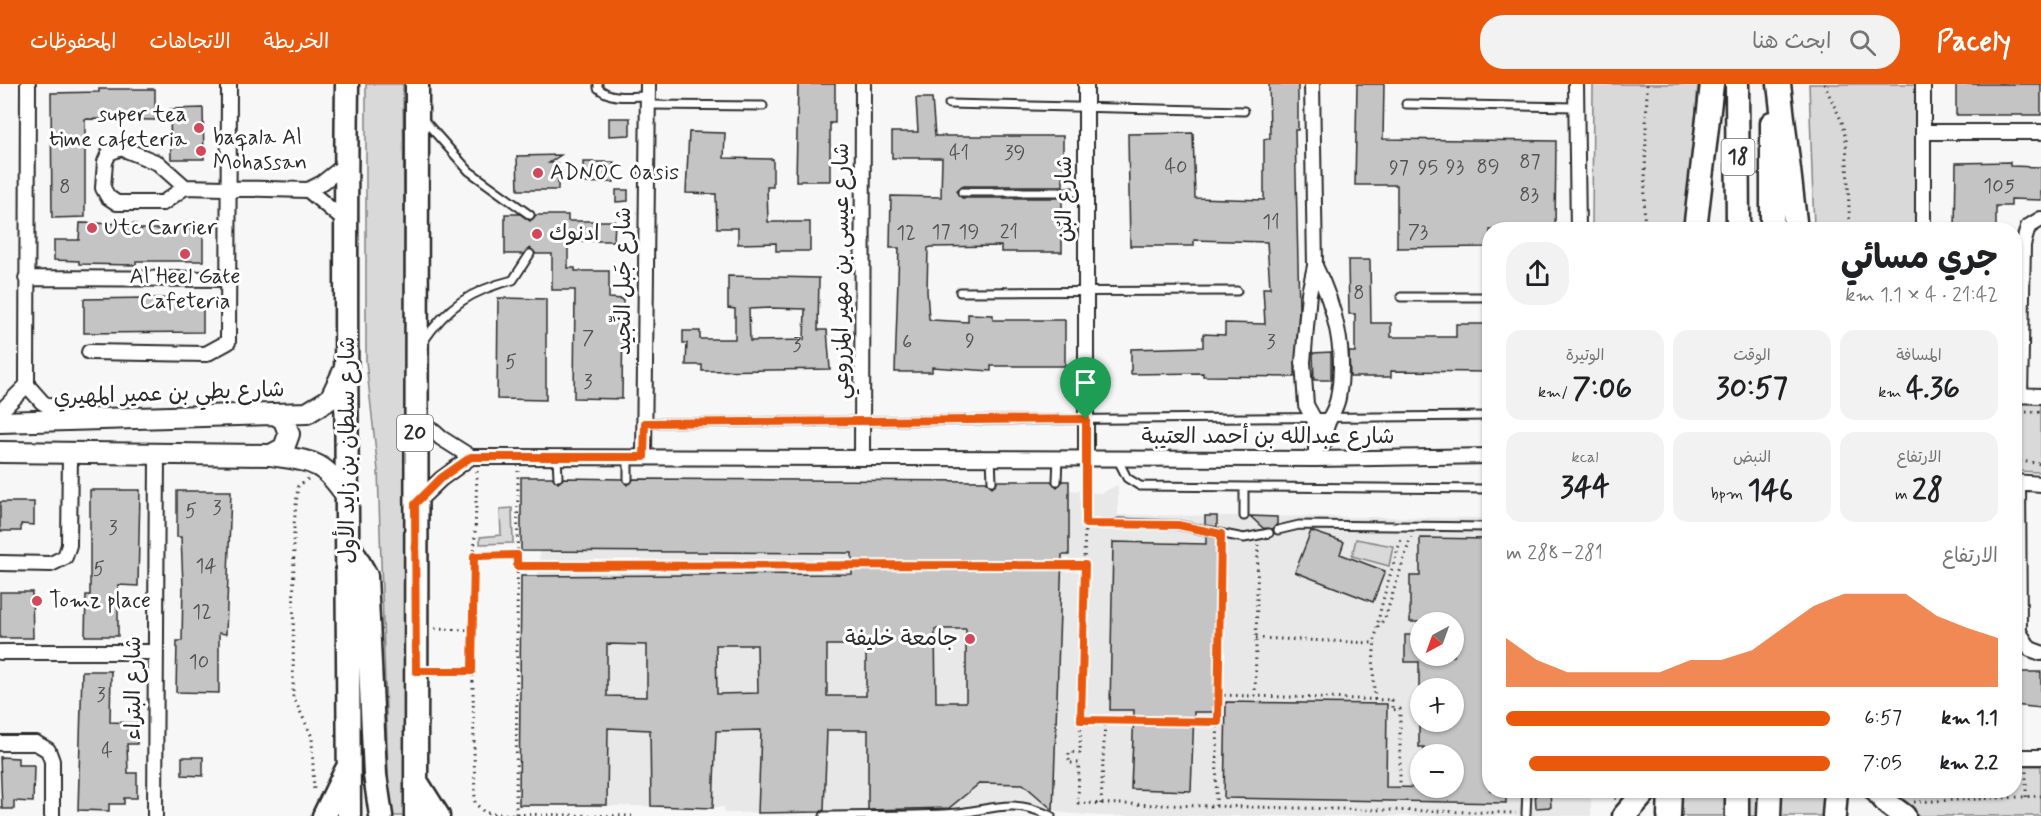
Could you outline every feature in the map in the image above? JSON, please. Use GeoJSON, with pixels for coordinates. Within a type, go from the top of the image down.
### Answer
{"type":"FeatureCollection","features":[{"type":"Feature","properties":{"kind":"main road","name":"شارع سلطان بن زايد الأول"},"geometry":{"type":"LineString","coordinates":[[348,84],[346,222],[349,361],[349,816]]}},
{"type":"Feature","properties":{"kind":"main road","name":"20"},"geometry":{"type":"LineString","coordinates":[[416,816],[417,84]]}},
{"type":"Feature","properties":{"kind":"main road"},"geometry":{"type":"LineString","coordinates":[[1696,222],[1712,84]]}},
{"type":"Feature","properties":{"kind":"main road","name":"18"},"geometry":{"type":"LineString","coordinates":[[1737,84],[1738,222]]}},
{"type":"Feature","properties":{"kind":"main road","name":"18"},"geometry":{"type":"LineString","coordinates":[[1772,222],[1773,84]]}},
{"type":"Feature","properties":{"kind":"main road"},"geometry":{"type":"LineString","coordinates":[[1779,84],[1795,222]]}},
{"type":"Feature","properties":{"kind":"main road"},"geometry":{"type":"LineString","coordinates":[[349,546],[366,576],[375,775],[381,816]]}},
{"type":"Feature","properties":{"kind":"main road"},"geometry":{"type":"LineString","coordinates":[[319,808],[349,764]]}},
{"type":"Feature","properties":{"kind":"main road"},"geometry":{"type":"LineString","coordinates":[[416,781],[438,816]]}},
{"type":"Feature","properties":{"kind":"main road"},"geometry":{"type":"LineString","coordinates":[[1624,816],[1640,798]]}},
{"type":"Feature","properties":{"kind":"main road"},"geometry":{"type":"LineString","coordinates":[[1669,816],[1670,798]]}},
{"type":"Feature","properties":{"kind":"main road"},"geometry":{"type":"LineString","coordinates":[[1737,798],[1737,816]]}},
{"type":"Feature","properties":{"kind":"main road"},"geometry":{"type":"LineString","coordinates":[[1769,816],[1770,798]]}},
{"type":"Feature","properties":{"kind":"main road"},"geometry":{"type":"LineString","coordinates":[[1834,816],[1835,798]]}},
{"type":"Feature","properties":{"kind":"street"},"geometry":{"type":"LineString","coordinates":[[28,84],[27,385],[42,402],[72,421]]}},
{"type":"Feature","properties":{"kind":"street"},"geometry":{"type":"LineString","coordinates":[[89,352],[206,354],[228,342],[229,84]]}},
{"type":"Feature","properties":{"kind":"street","name":"شارع عيسى بن مهير المزروعي"},"geometry":{"type":"LineString","coordinates":[[862,458],[863,84]]}},
{"type":"Feature","properties":{"kind":"street","name":"شارع البُن"},"geometry":{"type":"LineString","coordinates":[[1086,84],[1086,458]]}},
{"type":"Feature","properties":{"kind":"street"},"geometry":{"type":"LineString","coordinates":[[1312,84],[1316,266],[1310,283],[1303,362],[1305,399],[1321,418],[1324,429],[1320,458]]}},
{"type":"Feature","properties":{"kind":"street"},"geometry":{"type":"LineString","coordinates":[[1576,84],[1578,222]]}},
{"type":"Feature","properties":{"kind":"street"},"geometry":{"type":"LineString","coordinates":[[1923,84],[1923,222]]}},
{"type":"Feature","properties":{"kind":"street","name":"شارع جَبل النِّجيد"},"geometry":{"type":"LineString","coordinates":[[644,457],[648,95]]}},
{"type":"Feature","properties":{"kind":"street"},"geometry":{"type":"LineString","coordinates":[[1923,132],[2041,132]]}},
{"type":"Feature","properties":{"kind":"street"},"geometry":{"type":"LineString","coordinates":[[185,187],[158,163],[121,148],[109,153],[105,162],[103,188],[108,197],[117,203],[163,203],[185,187],[308,190],[322,183],[346,164]]}},
{"type":"Feature","properties":{"kind":"street"},"geometry":{"type":"LineString","coordinates":[[308,190],[346,222]]}},
{"type":"Feature","properties":{"kind":"street"},"geometry":{"type":"LineString","coordinates":[[2022,270],[2023,245],[2028,227],[2041,219]]}},
{"type":"Feature","properties":{"kind":"street"},"geometry":{"type":"LineString","coordinates":[[1316,266],[1327,291],[1340,345],[1338,395],[1321,418]]}},
{"type":"Feature","properties":{"kind":"street"},"geometry":{"type":"LineString","coordinates":[[26,278],[228,279]]}},
{"type":"Feature","properties":{"kind":"street","name":"شارع بطي بن عمير المهيري"},"geometry":{"type":"LineString","coordinates":[[0,422],[278,416],[307,413],[330,399],[349,361]]}},
{"type":"Feature","properties":{"kind":"street"},"geometry":{"type":"LineString","coordinates":[[0,412],[27,385]]}},
{"type":"Feature","properties":{"kind":"street"},"geometry":{"type":"LineString","coordinates":[[2022,396],[2041,396]]}},
{"type":"Feature","properties":{"kind":"street"},"geometry":{"type":"LineString","coordinates":[[415,415],[441,438],[474,457],[441,478],[415,504]]}},
{"type":"Feature","properties":{"kind":"street"},"geometry":{"type":"LineString","coordinates":[[271,455],[284,448],[289,434],[288,427],[278,416]]}},
{"type":"Feature","properties":{"kind":"street"},"geometry":{"type":"LineString","coordinates":[[0,452],[271,455],[312,462],[331,473],[348,498]]}},
{"type":"Feature","properties":{"kind":"street"},"geometry":{"type":"LineString","coordinates":[[0,563],[51,564],[65,557],[69,545],[70,453]]}},
{"type":"Feature","properties":{"kind":"street","name":"شارع البتراء"},"geometry":{"type":"LineString","coordinates":[[155,816],[157,453]]}},
{"type":"Feature","properties":{"kind":"street","name":"شارع عبدالله بن أحمد العتيبة"},"geometry":{"type":"LineString","coordinates":[[474,457],[1482,456]]}},
{"type":"Feature","properties":{"kind":"street"},"geometry":{"type":"LineString","coordinates":[[2022,482],[2041,484]]}},
{"type":"Feature","properties":{"kind":"street"},"geometry":{"type":"LineString","coordinates":[[2022,637],[2030,649],[2041,653]]}},
{"type":"Feature","properties":{"kind":"street"},"geometry":{"type":"LineString","coordinates":[[0,652],[156,652]]}},
{"type":"Feature","properties":{"kind":"street"},"geometry":{"type":"LineString","coordinates":[[0,743],[36,743],[48,750],[52,761],[52,816]]}},
{"type":"Feature","properties":{"kind":"street"},"geometry":{"type":"LineString","coordinates":[[2022,757],[2041,757]]}},
{"type":"Feature","properties":{"kind":"lane"},"geometry":{"type":"LineString","coordinates":[[598,84],[598,88],[612,96],[648,95],[763,106]]}},
{"type":"Feature","properties":{"kind":"lane"},"geometry":{"type":"LineString","coordinates":[[949,104],[1245,111]]}},
{"type":"Feature","properties":{"kind":"lane"},"geometry":{"type":"LineString","coordinates":[[1406,104],[1576,106]]}},
{"type":"Feature","properties":{"kind":"lane"},"geometry":{"type":"LineString","coordinates":[[417,112],[469,171],[530,214]]}},
{"type":"Feature","properties":{"kind":"lane"},"geometry":{"type":"LineString","coordinates":[[962,192],[1086,192]]}},
{"type":"Feature","properties":{"kind":"lane"},"geometry":{"type":"LineString","coordinates":[[415,354],[433,326],[456,303],[488,286],[513,280],[530,254]]}},
{"type":"Feature","properties":{"kind":"lane"},"geometry":{"type":"LineString","coordinates":[[960,292],[1237,291]]}},
{"type":"Feature","properties":{"kind":"lane"},"geometry":{"type":"LineString","coordinates":[[1401,297],[1482,297]]}},
{"type":"Feature","properties":{"kind":"lane"},"geometry":{"type":"LineString","coordinates":[[645,423],[1482,416]]}},
{"type":"Feature","properties":{"kind":"lane"},"geometry":{"type":"LineString","coordinates":[[557,457],[558,477]]}},
{"type":"Feature","properties":{"kind":"lane"},"geometry":{"type":"LineString","coordinates":[[628,457],[628,479]]}},
{"type":"Feature","properties":{"kind":"lane"},"geometry":{"type":"LineString","coordinates":[[990,458],[992,481]]}},
{"type":"Feature","properties":{"kind":"lane"},"geometry":{"type":"LineString","coordinates":[[1057,481],[1058,458]]}},
{"type":"Feature","properties":{"kind":"lane"},"geometry":{"type":"LineString","coordinates":[[1117,458],[1127,478],[1140,486],[1482,489]]}},
{"type":"Feature","properties":{"kind":"lane"},"geometry":{"type":"LineString","coordinates":[[1244,487],[1244,516]]}},
{"type":"Feature","properties":{"kind":"lane"},"geometry":{"type":"LineString","coordinates":[[1119,523],[1178,525],[1244,538],[1269,533]]}},
{"type":"Feature","properties":{"kind":"lane"},"geometry":{"type":"LineString","coordinates":[[1278,530],[1299,525],[1482,527]]}},
{"type":"Feature","properties":{"kind":"lane"},"geometry":{"type":"LineString","coordinates":[[1244,527],[1244,538]]}},
{"type":"Feature","properties":{"kind":"lane"},"geometry":{"type":"LineString","coordinates":[[1526,814],[1527,798]]}},
{"type":"Feature","properties":{"kind":"lane"},"geometry":{"type":"LineString","coordinates":[[824,816],[947,814],[1009,804],[1033,808],[1051,816]]}},
{"type":"Feature","properties":{"kind":"path"},"geometry":{"type":"LineString","coordinates":[[1644,222],[1647,84]]}},
{"type":"Feature","properties":{"kind":"path"},"geometry":{"type":"LineString","coordinates":[[1824,84],[1842,122],[1846,140],[1850,222]]}},
{"type":"Feature","properties":{"kind":"path"},"geometry":{"type":"LineString","coordinates":[[2022,412],[2041,412]]}},
{"type":"Feature","properties":{"kind":"path"},"geometry":{"type":"LineString","coordinates":[[474,457],[473,795],[477,807],[488,813],[632,816]]}},
{"type":"Feature","properties":{"kind":"path"},"geometry":{"type":"LineString","coordinates":[[516,814],[517,457]]}},
{"type":"Feature","properties":{"kind":"path"},"geometry":{"type":"LineString","coordinates":[[1086,458],[1080,753],[1069,752],[1069,762],[1079,763],[1077,803],[1526,814]]}},
{"type":"Feature","properties":{"kind":"path"},"geometry":{"type":"LineString","coordinates":[[2022,461],[2041,464]]}},
{"type":"Feature","properties":{"kind":"path"},"geometry":{"type":"LineString","coordinates":[[317,473],[298,486],[294,536],[293,696],[312,737],[319,808]]}},
{"type":"Feature","properties":{"kind":"path"},"geometry":{"type":"LineString","coordinates":[[1086,524],[1119,523]]}},
{"type":"Feature","properties":{"kind":"path"},"geometry":{"type":"LineString","coordinates":[[1375,700],[1374,643],[1378,615],[1404,528]]}},
{"type":"Feature","properties":{"kind":"path"},"geometry":{"type":"LineString","coordinates":[[1378,627],[1385,618],[1414,528]]}},
{"type":"Feature","properties":{"kind":"path"},"geometry":{"type":"LineString","coordinates":[[1216,806],[1221,534]]}},
{"type":"Feature","properties":{"kind":"path"},"geometry":{"type":"LineString","coordinates":[[1255,696],[1258,537]]}},
{"type":"Feature","properties":{"kind":"path"},"geometry":{"type":"LineString","coordinates":[[474,556],[517,555]]}},
{"type":"Feature","properties":{"kind":"path"},"geometry":{"type":"LineString","coordinates":[[517,566],[1085,565]]}},
{"type":"Feature","properties":{"kind":"path"},"geometry":{"type":"LineString","coordinates":[[416,628],[472,630]]}},
{"type":"Feature","properties":{"kind":"path"},"geometry":{"type":"LineString","coordinates":[[1256,638],[1374,643]]}},
{"type":"Feature","properties":{"kind":"path"},"geometry":{"type":"LineString","coordinates":[[416,671],[472,671]]}},
{"type":"Feature","properties":{"kind":"path"},"geometry":{"type":"LineString","coordinates":[[1218,694],[1392,700],[1392,710],[1400,709],[1400,786]]}},
{"type":"Feature","properties":{"kind":"path"},"geometry":{"type":"LineString","coordinates":[[1081,720],[1218,722]]}},
{"type":"Feature","properties":{"kind":"path"},"geometry":{"type":"LineString","coordinates":[[1101,804],[1105,720]]}},
{"type":"Feature","properties":{"kind":"path"},"geometry":{"type":"LineString","coordinates":[[2022,765],[2026,797]]}},
{"type":"Feature","properties":{"kind":"path"},"geometry":{"type":"LineString","coordinates":[[2022,797],[2041,796]]}},
{"type":"Feature","properties":{"kind":"path"},"geometry":{"type":"LineString","coordinates":[[1889,804],[2006,798]]}},
{"type":"Feature","properties":{"kind":"shaded area"},"geometry":{"type":"Polygon","coordinates":[[[366,84],[403,84],[406,460],[404,816],[392,816],[389,803],[378,471],[366,361],[366,84]]]}},
{"type":"Feature","properties":{"kind":"shaded area"},"geometry":{"type":"Polygon","coordinates":[[[1593,84],[1698,84],[1688,222],[1592,222],[1593,84]]]}},
{"type":"Feature","properties":{"kind":"shaded area"},"geometry":{"type":"Polygon","coordinates":[[[1809,84],[1920,84],[1921,222],[1814,222],[1809,84]]]}},
{"type":"Feature","properties":{"kind":"shaded area"},"geometry":{"type":"Polygon","coordinates":[[[2022,403],[2041,403],[2041,472],[2022,471],[2022,403]]]}},
{"type":"Feature","properties":{"kind":"shaded area","name":"جامعة خليفة"},"geometry":{"type":"Polygon","coordinates":[[[521,477],[1069,481],[1069,490],[1101,493],[1118,485],[1118,515],[1482,518],[1482,798],[1591,798],[1591,816],[1101,816],[1063,813],[1016,799],[946,811],[724,813],[725,807],[519,805],[540,551],[521,551],[521,477]]]}},
{"type":"Feature","properties":{"kind":"shaded area"},"geometry":{"type":"Polygon","coordinates":[[[512,508],[513,543],[480,544],[480,537],[501,535],[500,509],[512,508]]]}},
{"type":"Feature","properties":{"kind":"shaded area"},"geometry":{"type":"Polygon","coordinates":[[[1356,539],[1393,546],[1389,566],[1352,556],[1356,539]]]}},
{"type":"Feature","properties":{"kind":"shaded area"},"geometry":{"type":"Polygon","coordinates":[[[2022,766],[2041,766],[2041,816],[1917,816],[1892,798],[2022,798],[2022,766]]]}},
{"type":"Feature","properties":{"kind":"shaded area"},"geometry":{"type":"Polygon","coordinates":[[[1681,798],[1828,798],[1827,816],[1680,816],[1681,798]]]}},
{"type":"Feature","properties":{"kind":"building"},"geometry":{"type":"Polygon","coordinates":[[[798,84],[835,84],[835,123],[830,123],[830,181],[796,181],[798,84]]]}},
{"type":"Feature","properties":{"kind":"building"},"geometry":{"type":"Polygon","coordinates":[[[1269,84],[1298,84],[1298,130],[1295,130],[1299,309],[1295,377],[1203,376],[1203,373],[1131,374],[1131,349],[1203,347],[1203,334],[1225,335],[1225,323],[1265,324],[1263,288],[1270,288],[1267,242],[1194,240],[1194,246],[1130,246],[1128,134],[1193,133],[1195,198],[1264,200],[1264,139],[1270,138],[1269,84]]]}},
{"type":"Feature","properties":{"kind":"building"},"geometry":{"type":"Polygon","coordinates":[[[1357,84],[1384,84],[1383,139],[1556,141],[1555,222],[1482,222],[1482,247],[1397,248],[1397,185],[1355,185],[1357,84]]]}},
{"type":"Feature","properties":{"kind":"building"},"geometry":{"type":"Polygon","coordinates":[[[1956,84],[2041,84],[2041,115],[1956,115],[1956,84]]]}},
{"type":"Feature","properties":{"kind":"building"},"geometry":{"type":"Polygon","coordinates":[[[99,89],[155,89],[155,120],[85,119],[85,217],[52,218],[51,93],[99,92],[99,89]]]}},
{"type":"Feature","properties":{"kind":"building"},"geometry":{"type":"Polygon","coordinates":[[[916,98],[932,98],[935,136],[1063,136],[1063,186],[962,186],[956,191],[962,198],[1062,198],[1062,252],[1001,252],[1001,246],[931,247],[928,248],[927,291],[929,319],[932,320],[968,322],[968,314],[993,315],[993,320],[1065,320],[1065,366],[991,366],[991,371],[932,367],[932,372],[895,372],[899,248],[890,248],[891,196],[941,197],[942,158],[892,158],[892,132],[918,132],[916,98]]]}},
{"type":"Feature","properties":{"kind":"building"},"geometry":{"type":"Polygon","coordinates":[[[203,108],[204,159],[171,159],[170,109],[203,108]]]}},
{"type":"Feature","properties":{"kind":"building"},"geometry":{"type":"Polygon","coordinates":[[[609,118],[630,118],[630,135],[609,136],[609,118]]]}},
{"type":"Feature","properties":{"kind":"building"},"geometry":{"type":"Polygon","coordinates":[[[689,132],[725,133],[724,158],[773,159],[773,187],[767,187],[768,222],[810,222],[810,251],[776,251],[776,243],[738,244],[738,228],[717,228],[716,194],[686,193],[689,132]]]}},
{"type":"Feature","properties":{"kind":"building","name":"ADNOC Oasis"},"geometry":{"type":"Polygon","coordinates":[[[561,155],[549,163],[558,163],[558,190],[518,190],[517,156],[561,155]]]}},
{"type":"Feature","properties":{"kind":"building"},"geometry":{"type":"Polygon","coordinates":[[[583,162],[614,162],[614,182],[584,183],[583,162]]]}},
{"type":"Feature","properties":{"kind":"building"},"geometry":{"type":"Polygon","coordinates":[[[2010,162],[2010,166],[2041,167],[2041,200],[2011,199],[2011,206],[1996,206],[1996,222],[1955,222],[1956,163],[2010,162]]]}},
{"type":"Feature","properties":{"kind":"building"},"geometry":{"type":"Polygon","coordinates":[[[616,190],[628,190],[628,201],[616,202],[616,190]]]}},
{"type":"Feature","properties":{"kind":"building"},"geometry":{"type":"Polygon","coordinates":[[[505,214],[520,214],[530,221],[536,215],[568,215],[568,221],[615,221],[614,241],[568,241],[568,268],[575,268],[575,271],[609,271],[609,298],[623,299],[622,399],[574,398],[575,290],[552,290],[552,254],[536,254],[530,248],[523,254],[505,254],[505,214]]]}},
{"type":"Feature","properties":{"kind":"building"},"geometry":{"type":"Polygon","coordinates":[[[80,223],[136,224],[136,229],[203,229],[203,261],[136,261],[136,265],[79,264],[79,261],[54,260],[54,240],[79,240],[80,223]]]}},
{"type":"Feature","properties":{"kind":"building"},"geometry":{"type":"Polygon","coordinates":[[[1348,260],[1370,260],[1371,323],[1391,323],[1391,337],[1456,337],[1456,324],[1482,324],[1482,372],[1391,371],[1391,377],[1350,377],[1349,352],[1355,352],[1355,314],[1349,314],[1348,260]]]}},
{"type":"Feature","properties":{"kind":"building"},"geometry":{"type":"Polygon","coordinates":[[[728,276],[819,278],[818,330],[827,330],[830,369],[702,371],[702,365],[686,365],[687,343],[683,343],[683,331],[700,331],[700,339],[735,339],[735,309],[728,308],[728,276]],[[749,309],[750,341],[804,340],[805,309],[749,309]]]}},
{"type":"Feature","properties":{"kind":"building"},"geometry":{"type":"Polygon","coordinates":[[[498,298],[546,299],[546,400],[497,399],[498,298]]]}},
{"type":"Feature","properties":{"kind":"building"},"geometry":{"type":"Polygon","coordinates":[[[84,299],[203,299],[203,332],[84,333],[84,299]]]}},
{"type":"Feature","properties":{"kind":"building"},"geometry":{"type":"Polygon","coordinates":[[[1331,352],[1331,380],[1314,380],[1313,353],[1331,352]]]}},
{"type":"Feature","properties":{"kind":"building"},"geometry":{"type":"Polygon","coordinates":[[[521,477],[552,477],[558,483],[564,478],[622,479],[627,485],[634,479],[986,481],[992,487],[998,481],[1051,481],[1057,487],[1063,481],[1069,481],[1069,555],[1062,555],[1053,810],[1023,784],[980,783],[949,808],[868,810],[868,730],[827,730],[824,810],[820,812],[758,813],[761,730],[716,731],[713,808],[651,806],[650,730],[608,728],[607,805],[519,805],[521,576],[852,574],[852,553],[521,551],[521,477]],[[935,629],[936,702],[966,702],[966,629],[935,629]],[[607,644],[607,696],[647,697],[647,645],[607,644]],[[716,645],[717,694],[758,693],[757,645],[716,645]],[[827,645],[827,696],[866,696],[866,645],[827,645]]]}},
{"type":"Feature","properties":{"kind":"building"},"geometry":{"type":"Polygon","coordinates":[[[90,490],[140,490],[138,586],[118,585],[118,636],[85,636],[86,595],[90,595],[90,490]]]}},
{"type":"Feature","properties":{"kind":"building"},"geometry":{"type":"Polygon","coordinates":[[[177,491],[231,491],[226,634],[219,633],[219,693],[176,692],[177,641],[182,641],[183,585],[181,537],[177,537],[177,491]]]}},
{"type":"Feature","properties":{"kind":"building"},"geometry":{"type":"Polygon","coordinates":[[[0,502],[34,502],[34,525],[21,524],[21,531],[0,531],[0,502]]]}},
{"type":"Feature","properties":{"kind":"building"},"geometry":{"type":"Polygon","coordinates":[[[1205,516],[1217,516],[1217,527],[1205,525],[1205,516]]]}},
{"type":"Feature","properties":{"kind":"building"},"geometry":{"type":"Polygon","coordinates":[[[1250,516],[1277,517],[1277,524],[1273,529],[1263,528],[1250,516]]]}},
{"type":"Feature","properties":{"kind":"building"},"geometry":{"type":"Polygon","coordinates":[[[1311,531],[1344,542],[1340,554],[1385,571],[1373,602],[1295,572],[1311,531]]]}},
{"type":"Feature","properties":{"kind":"building"},"geometry":{"type":"Polygon","coordinates":[[[1206,536],[1217,538],[1214,712],[1194,712],[1191,791],[1131,789],[1134,710],[1110,710],[1113,542],[1206,544],[1206,536]]]}},
{"type":"Feature","properties":{"kind":"building"},"geometry":{"type":"Polygon","coordinates":[[[1420,538],[1482,539],[1482,798],[1506,798],[1506,803],[1224,798],[1226,702],[1387,704],[1386,787],[1410,787],[1410,798],[1464,798],[1464,744],[1419,744],[1419,732],[1464,732],[1464,678],[1419,678],[1419,666],[1464,666],[1464,612],[1410,612],[1410,576],[1420,576],[1420,538]]]}},
{"type":"Feature","properties":{"kind":"building"},"geometry":{"type":"Polygon","coordinates":[[[0,592],[32,592],[33,638],[0,638],[0,592]]]}},
{"type":"Feature","properties":{"kind":"building"},"geometry":{"type":"Polygon","coordinates":[[[1405,635],[1410,635],[1410,662],[1405,662],[1405,635]]]}},
{"type":"Feature","properties":{"kind":"building"},"geometry":{"type":"Polygon","coordinates":[[[82,671],[111,671],[110,722],[137,723],[137,744],[127,744],[128,773],[137,773],[137,798],[124,798],[124,804],[109,804],[109,811],[78,810],[82,671]]]}},
{"type":"Feature","properties":{"kind":"building"},"geometry":{"type":"Polygon","coordinates":[[[2022,672],[2041,672],[2041,708],[2022,706],[2022,672]]]}},
{"type":"Feature","properties":{"kind":"building"},"geometry":{"type":"Polygon","coordinates":[[[0,757],[18,758],[18,765],[34,765],[33,802],[14,801],[14,809],[2,809],[0,757]]]}},
{"type":"Feature","properties":{"kind":"building"},"geometry":{"type":"Polygon","coordinates":[[[182,757],[203,757],[203,776],[182,775],[182,757]]]}},
{"type":"Feature","properties":{"kind":"building"},"geometry":{"type":"Polygon","coordinates":[[[1535,798],[1550,798],[1551,807],[1536,808],[1535,798]]]}},
{"type":"Feature","properties":{"kind":"place","name":"super tea time cafeteria"},"geometry":{"type":"Point","coordinates":[199,128]}},
{"type":"Feature","properties":{"kind":"place","name":"baqala Al Mohassan"},"geometry":{"type":"Point","coordinates":[201,151]}},
{"type":"Feature","properties":{"kind":"place","name":"ADNOC Oasis"},"geometry":{"type":"Point","coordinates":[538,173]}},
{"type":"Feature","properties":{"kind":"place","name":"Utc Carrier"},"geometry":{"type":"Point","coordinates":[92,228]}},
{"type":"Feature","properties":{"kind":"place","name":"ادنوك"},"geometry":{"type":"Point","coordinates":[537,234]}},
{"type":"Feature","properties":{"kind":"place","name":"Al Heel Gate Cafeteria"},"geometry":{"type":"Point","coordinates":[185,254]}},
{"type":"Feature","properties":{"kind":"place","name":"Tomz place"},"geometry":{"type":"Point","coordinates":[37,601]}},
{"type":"Feature","properties":{"kind":"place","name":"جامعة خليفة"},"geometry":{"type":"Point","coordinates":[970,639]}},
{"type":"Feature","properties":{"kind":"route"},"geometry":{"type":"LineString","coordinates":[[1086,419],[1086,524],[1178,525],[1221,534],[1218,722],[1081,720],[1085,565],[517,566],[517,555],[474,556],[472,671],[416,671],[415,504],[441,478],[471,457],[644,457],[645,423],[1086,419]]}}]}
